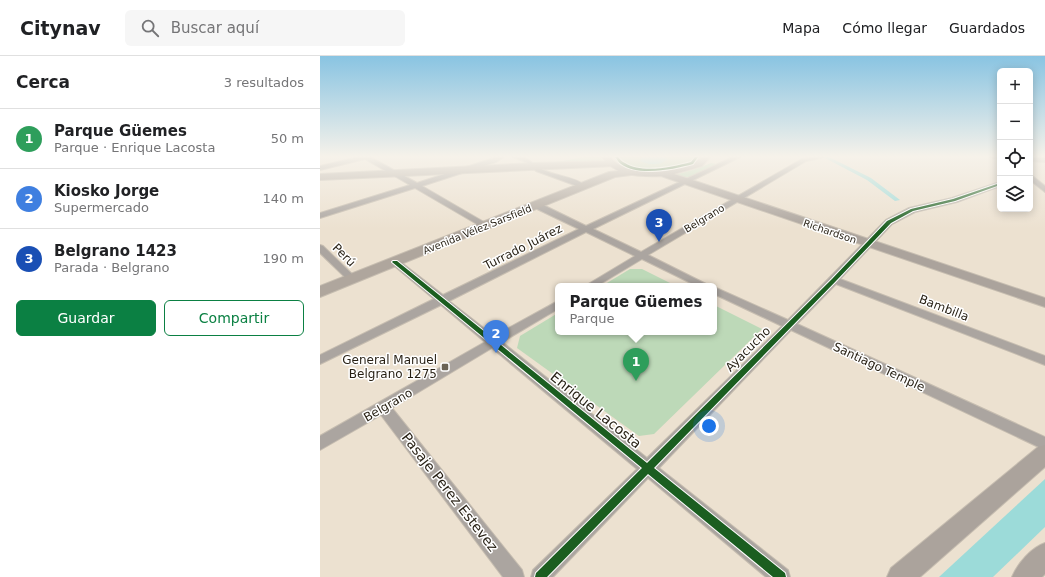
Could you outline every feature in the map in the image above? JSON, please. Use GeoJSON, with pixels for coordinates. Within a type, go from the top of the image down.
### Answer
{"type":"FeatureCollection","features":[{"type":"Feature","properties":{"kind":"main road","name":"Avenida Vélez Sarsfield"},"geometry":{"type":"LineString","coordinates":[[320,292],[594,181]]}},
{"type":"Feature","properties":{"kind":"main road","name":"Richardson"},"geometry":{"type":"LineString","coordinates":[[686,182],[1045,303]]}},
{"type":"Feature","properties":{"kind":"main road"},"geometry":{"type":"LineString","coordinates":[[900,577],[1045,454]]}},
{"type":"Feature","properties":{"kind":"main road"},"geometry":{"type":"LineString","coordinates":[[1025,577],[1045,556]]}},
{"type":"Feature","properties":{"kind":"street"},"geometry":{"type":"LineString","coordinates":[[406,181],[485,225]]}},
{"type":"Feature","properties":{"kind":"street"},"geometry":{"type":"LineString","coordinates":[[320,216],[429,181]]}},
{"type":"Feature","properties":{"kind":"street"},"geometry":{"type":"LineString","coordinates":[[569,181],[582,186]]}},
{"type":"Feature","properties":{"kind":"street","name":"Belgrano"},"geometry":{"type":"LineString","coordinates":[[595,283],[767,181]]}},
{"type":"Feature","properties":{"kind":"street"},"geometry":{"type":"LineString","coordinates":[[1036,181],[1044,188]]}},
{"type":"Feature","properties":{"kind":"street","name":"Turrado Juárez"},"geometry":{"type":"LineString","coordinates":[[320,360],[586,228],[686,182]]}},
{"type":"Feature","properties":{"kind":"street","name":"Ayacucho"},"geometry":{"type":"LineString","coordinates":[[540,577],[647,467],[834,280],[889,222],[901,214],[919,208],[954,200],[997,185]]}},
{"type":"Feature","properties":{"kind":"street"},"geometry":{"type":"LineString","coordinates":[[1033,186],[1044,188]]}},
{"type":"Feature","properties":{"kind":"street"},"geometry":{"type":"LineString","coordinates":[[536,205],[699,283]]}},
{"type":"Feature","properties":{"kind":"street","name":"Perú"},"geometry":{"type":"LineString","coordinates":[[320,248],[352,279]]}},
{"type":"Feature","properties":{"kind":"street","name":"Enrique Lacosta"},"geometry":{"type":"LineString","coordinates":[[395,262],[781,577]]}},
{"type":"Feature","properties":{"kind":"street","name":"Bambilla"},"geometry":{"type":"LineString","coordinates":[[834,280],[1045,361]]}},
{"type":"Feature","properties":{"kind":"street","name":"Santiago Temple"},"geometry":{"type":"LineString","coordinates":[[717,291],[1045,444]]}},
{"type":"Feature","properties":{"kind":"street","name":"Belgrano"},"geometry":{"type":"LineString","coordinates":[[320,444],[384,408],[555,306]]}},
{"type":"Feature","properties":{"kind":"street","name":"Pasaje Perez Estevez"},"geometry":{"type":"LineString","coordinates":[[384,408],[515,577]]}},
{"type":"Feature","properties":{"kind":"green space"},"geometry":{"type":"Polygon","coordinates":[[[630,269],[642,269],[670,283],[607,283],[630,269]]]}},
{"type":"Feature","properties":{"kind":"green space"},"geometry":{"type":"Polygon","coordinates":[[[717,306],[762,329],[654,434],[639,436],[517,348],[520,336],[555,315],[555,335],[717,335],[717,306]]]}},
{"type":"Feature","properties":{"kind":"water"},"geometry":{"type":"Polygon","coordinates":[[[1045,479],[1045,527],[993,577],[939,577],[1045,479]]]}},
{"type":"Feature","properties":{"kind":"waterway"},"geometry":{"type":"LineString","coordinates":[[872,181],[897,200]]}},
{"type":"Feature","properties":{"kind":"cycle path"},"geometry":{"type":"LineString","coordinates":[[540,577],[834,280],[889,222],[912,210],[954,200],[997,185]]}},
{"type":"Feature","properties":{"kind":"cycle path"},"geometry":{"type":"LineString","coordinates":[[395,262],[781,577]]}},
{"type":"Feature","properties":{"kind":"place","name":"Belgrano 1423"},"geometry":{"type":"Point","coordinates":[659,242]}},
{"type":"Feature","properties":{"kind":"place","name":"Kiosko Jorge"},"geometry":{"type":"Point","coordinates":[496,353]}},
{"type":"Feature","properties":{"kind":"place","name":"General Manuel Belgrano 1275"},"geometry":{"type":"Point","coordinates":[445,367]}},
{"type":"Feature","properties":{"kind":"place","name":"Parque Güemes"},"geometry":{"type":"Point","coordinates":[636,381]}}]}
